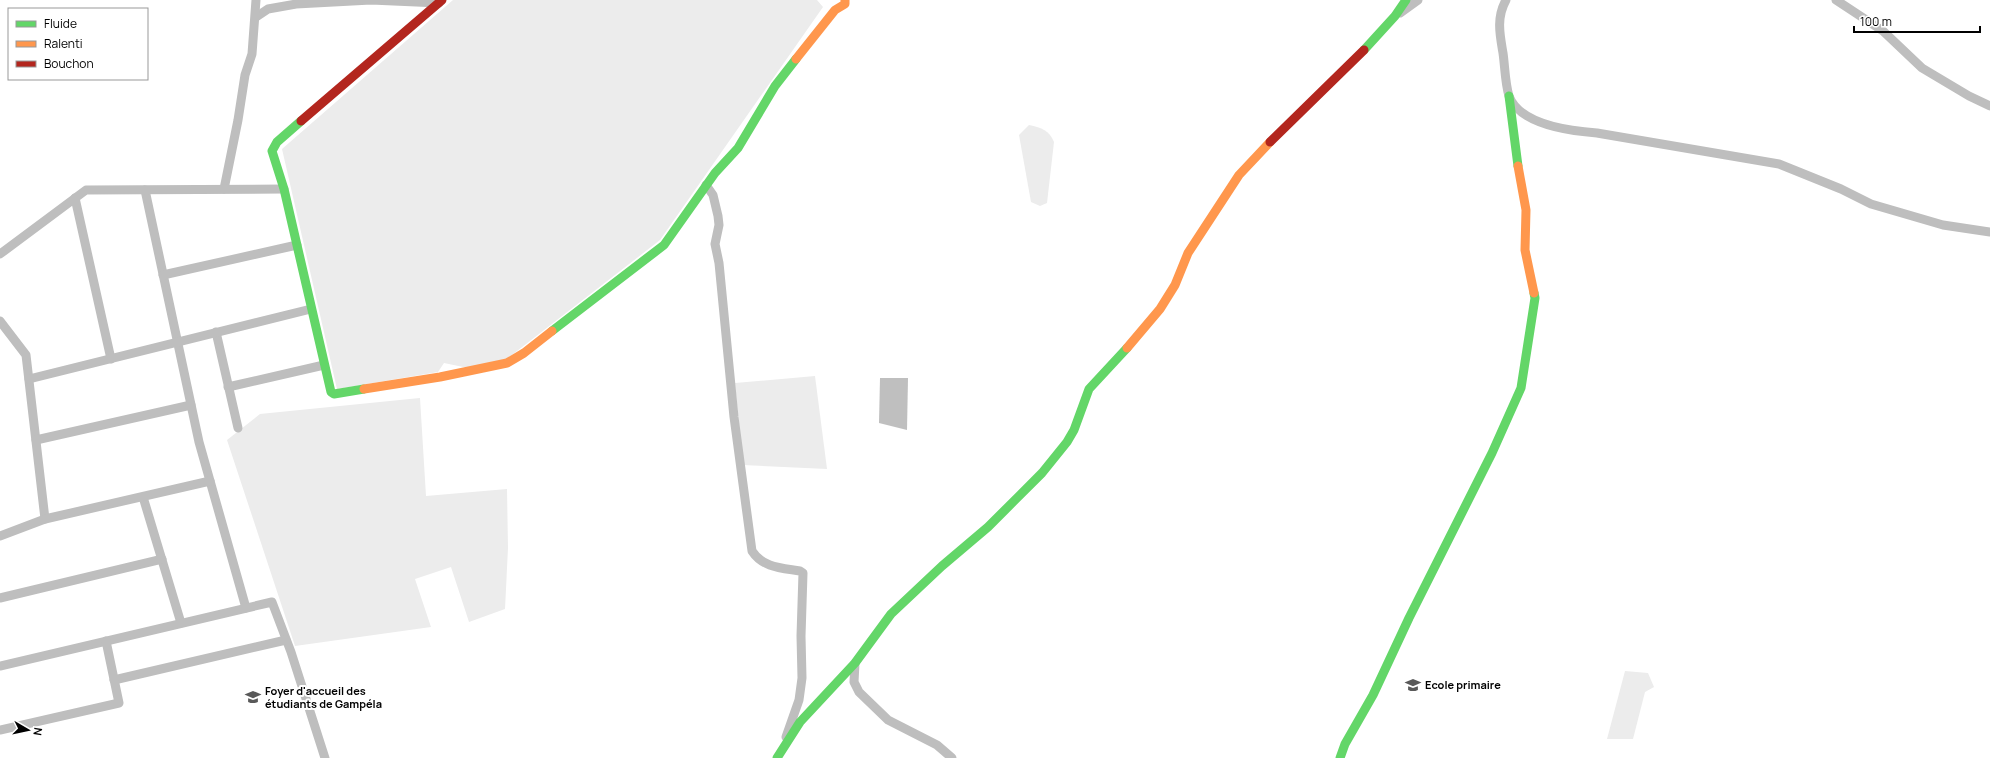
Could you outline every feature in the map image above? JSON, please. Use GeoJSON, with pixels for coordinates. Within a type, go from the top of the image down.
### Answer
{"type":"FeatureCollection","features":[{"type":"Feature","properties":{"kind":"street"},"geometry":{"type":"LineString","coordinates":[[224,189],[238,120],[245,75],[252,54],[256,17],[256,0]]}},
{"type":"Feature","properties":{"kind":"street"},"geometry":{"type":"LineString","coordinates":[[256,17],[268,9],[296,4],[371,0],[440,1]]}},
{"type":"Feature","properties":{"kind":"street"},"geometry":{"type":"LineString","coordinates":[[440,1],[277,142],[272,151],[284,189],[324,365],[331,392],[334,394],[440,377],[507,363],[524,353],[664,245],[715,173],[738,148],[775,86],[835,10],[845,4],[845,0]]}},
{"type":"Feature","properties":{"kind":"street"},"geometry":{"type":"LineString","coordinates":[[783,746],[800,722],[855,663],[891,614],[942,566],[988,527],[1042,473],[1067,442],[1074,430],[1089,389],[1136,340],[1160,309],[1175,285],[1188,253],[1239,175],[1275,137],[1368,47],[1395,16],[1406,0]]}},
{"type":"Feature","properties":{"kind":"street"},"geometry":{"type":"LineString","coordinates":[[1395,16],[1418,0]]}},
{"type":"Feature","properties":{"kind":"street"},"geometry":{"type":"LineString","coordinates":[[1340,758],[1345,744],[1373,695],[1409,618],[1492,453],[1521,388],[1525,354],[1535,298],[1525,250],[1526,210],[1514,146],[1509,96],[1498,26],[1503,1]]}},
{"type":"Feature","properties":{"kind":"street"},"geometry":{"type":"LineString","coordinates":[[1838,1],[1883,31],[1922,68],[1964,93],[1990,106]]}},
{"type":"Feature","properties":{"kind":"street"},"geometry":{"type":"LineString","coordinates":[[1509,96],[1516,107],[1528,118],[1572,131],[1610,135],[1779,164],[1841,189],[1871,204],[1943,225],[1990,232]]}},
{"type":"Feature","properties":{"kind":"street"},"geometry":{"type":"LineString","coordinates":[[706,185],[713,195],[718,216],[719,225],[715,244],[719,263],[734,417],[752,551],[760,561],[768,565],[800,571],[803,573],[801,636],[802,678],[799,700],[783,746],[777,758]]}},
{"type":"Feature","properties":{"kind":"street"},"geometry":{"type":"LineString","coordinates":[[0,254],[86,190],[284,189]]}},
{"type":"Feature","properties":{"kind":"street"},"geometry":{"type":"LineString","coordinates":[[145,190],[198,442],[246,608]]}},
{"type":"Feature","properties":{"kind":"street"},"geometry":{"type":"LineString","coordinates":[[75,198],[111,359]]}},
{"type":"Feature","properties":{"kind":"street"},"geometry":{"type":"LineString","coordinates":[[163,275],[297,245]]}},
{"type":"Feature","properties":{"kind":"street"},"geometry":{"type":"LineString","coordinates":[[29,379],[311,309]]}},
{"type":"Feature","properties":{"kind":"street"},"geometry":{"type":"LineString","coordinates":[[0,321],[26,355],[45,519]]}},
{"type":"Feature","properties":{"kind":"street"},"geometry":{"type":"LineString","coordinates":[[216,332],[238,428]]}},
{"type":"Feature","properties":{"kind":"street"},"geometry":{"type":"LineString","coordinates":[[228,387],[324,365]]}},
{"type":"Feature","properties":{"kind":"street"},"geometry":{"type":"LineString","coordinates":[[36,440],[191,405]]}},
{"type":"Feature","properties":{"kind":"street"},"geometry":{"type":"LineString","coordinates":[[0,536],[45,519],[210,481]]}},
{"type":"Feature","properties":{"kind":"street"},"geometry":{"type":"LineString","coordinates":[[143,497],[181,623]]}},
{"type":"Feature","properties":{"kind":"street"},"geometry":{"type":"LineString","coordinates":[[0,598],[162,559]]}},
{"type":"Feature","properties":{"kind":"street"},"geometry":{"type":"LineString","coordinates":[[0,666],[272,602],[325,758]]}},
{"type":"Feature","properties":{"kind":"street"},"geometry":{"type":"LineString","coordinates":[[114,680],[286,640]]}},
{"type":"Feature","properties":{"kind":"street"},"geometry":{"type":"LineString","coordinates":[[0,730],[119,703],[106,641]]}},
{"type":"Feature","properties":{"kind":"street"},"geometry":{"type":"LineString","coordinates":[[855,663],[854,682],[859,692],[888,720],[937,745],[952,758]]}},
{"type":"Feature","properties":{"kind":"shaded area"},"geometry":{"type":"Polygon","coordinates":[[[453,0],[817,0],[823,7],[660,240],[503,362],[468,368],[444,363],[438,372],[337,389],[282,149],[453,0]]]}},
{"type":"Feature","properties":{"kind":"shaded area"},"geometry":{"type":"Polygon","coordinates":[[[1029,125],[1038,127],[1047,132],[1054,142],[1047,203],[1040,206],[1031,202],[1019,135],[1029,125]]]}},
{"type":"Feature","properties":{"kind":"shaded area"},"geometry":{"type":"Polygon","coordinates":[[[815,376],[827,469],[743,465],[735,383],[815,376]]]}},
{"type":"Feature","properties":{"kind":"shaded area"},"geometry":{"type":"Polygon","coordinates":[[[880,378],[908,378],[907,430],[879,423],[880,378]]]}},
{"type":"Feature","properties":{"kind":"shaded area"},"geometry":{"type":"Polygon","coordinates":[[[420,398],[426,496],[507,489],[508,548],[505,609],[469,622],[451,567],[415,579],[431,627],[295,646],[227,440],[260,414],[420,398]]]}},
{"type":"Feature","properties":{"kind":"shaded area"},"geometry":{"type":"Polygon","coordinates":[[[1625,671],[1648,673],[1654,687],[1645,692],[1633,739],[1607,739],[1625,671]]]}},
{"type":"Feature","properties":{"kind":"traffic: fast"},"geometry":{"type":"LineString","coordinates":[[1364,50],[1395,16],[1406,0]]}},
{"type":"Feature","properties":{"kind":"traffic: fast"},"geometry":{"type":"LineString","coordinates":[[552,331],[664,245],[715,173],[738,148],[775,86],[796,59]]}},
{"type":"Feature","properties":{"kind":"traffic: fast"},"geometry":{"type":"LineString","coordinates":[[1509,96],[1518,166]]}},
{"type":"Feature","properties":{"kind":"traffic: fast"},"geometry":{"type":"LineString","coordinates":[[301,121],[277,142],[272,151],[284,189],[331,392],[334,394],[364,389]]}},
{"type":"Feature","properties":{"kind":"traffic: fast"},"geometry":{"type":"LineString","coordinates":[[1340,758],[1345,744],[1373,695],[1409,618],[1492,453],[1521,388],[1535,298],[1534,293]]}},
{"type":"Feature","properties":{"kind":"traffic: fast"},"geometry":{"type":"LineString","coordinates":[[777,758],[800,722],[855,663],[891,614],[942,566],[988,527],[1042,473],[1067,442],[1074,430],[1089,389],[1127,348]]}},
{"type":"Feature","properties":{"kind":"traffic: slow"},"geometry":{"type":"LineString","coordinates":[[796,59],[835,10],[845,4],[845,0]]}},
{"type":"Feature","properties":{"kind":"traffic: slow"},"geometry":{"type":"LineString","coordinates":[[1127,348],[1160,309],[1175,285],[1188,253],[1239,175],[1270,142]]}},
{"type":"Feature","properties":{"kind":"traffic: slow"},"geometry":{"type":"LineString","coordinates":[[1518,166],[1526,210],[1525,250],[1534,293]]}},
{"type":"Feature","properties":{"kind":"traffic: slow"},"geometry":{"type":"LineString","coordinates":[[364,389],[440,377],[507,363],[524,353],[552,331]]}},
{"type":"Feature","properties":{"kind":"traffic: jam"},"geometry":{"type":"LineString","coordinates":[[301,121],[442,0]]}},
{"type":"Feature","properties":{"kind":"traffic: jam"},"geometry":{"type":"LineString","coordinates":[[1270,142],[1364,50]]}},
{"type":"Feature","properties":{"kind":"place","name":"Ecole primaire"},"geometry":{"type":"Point","coordinates":[1413,685]}},
{"type":"Feature","properties":{"kind":"place","name":"Foyer d'accueil des étudiants de Gampéla"},"geometry":{"type":"Point","coordinates":[253,697]}}]}
